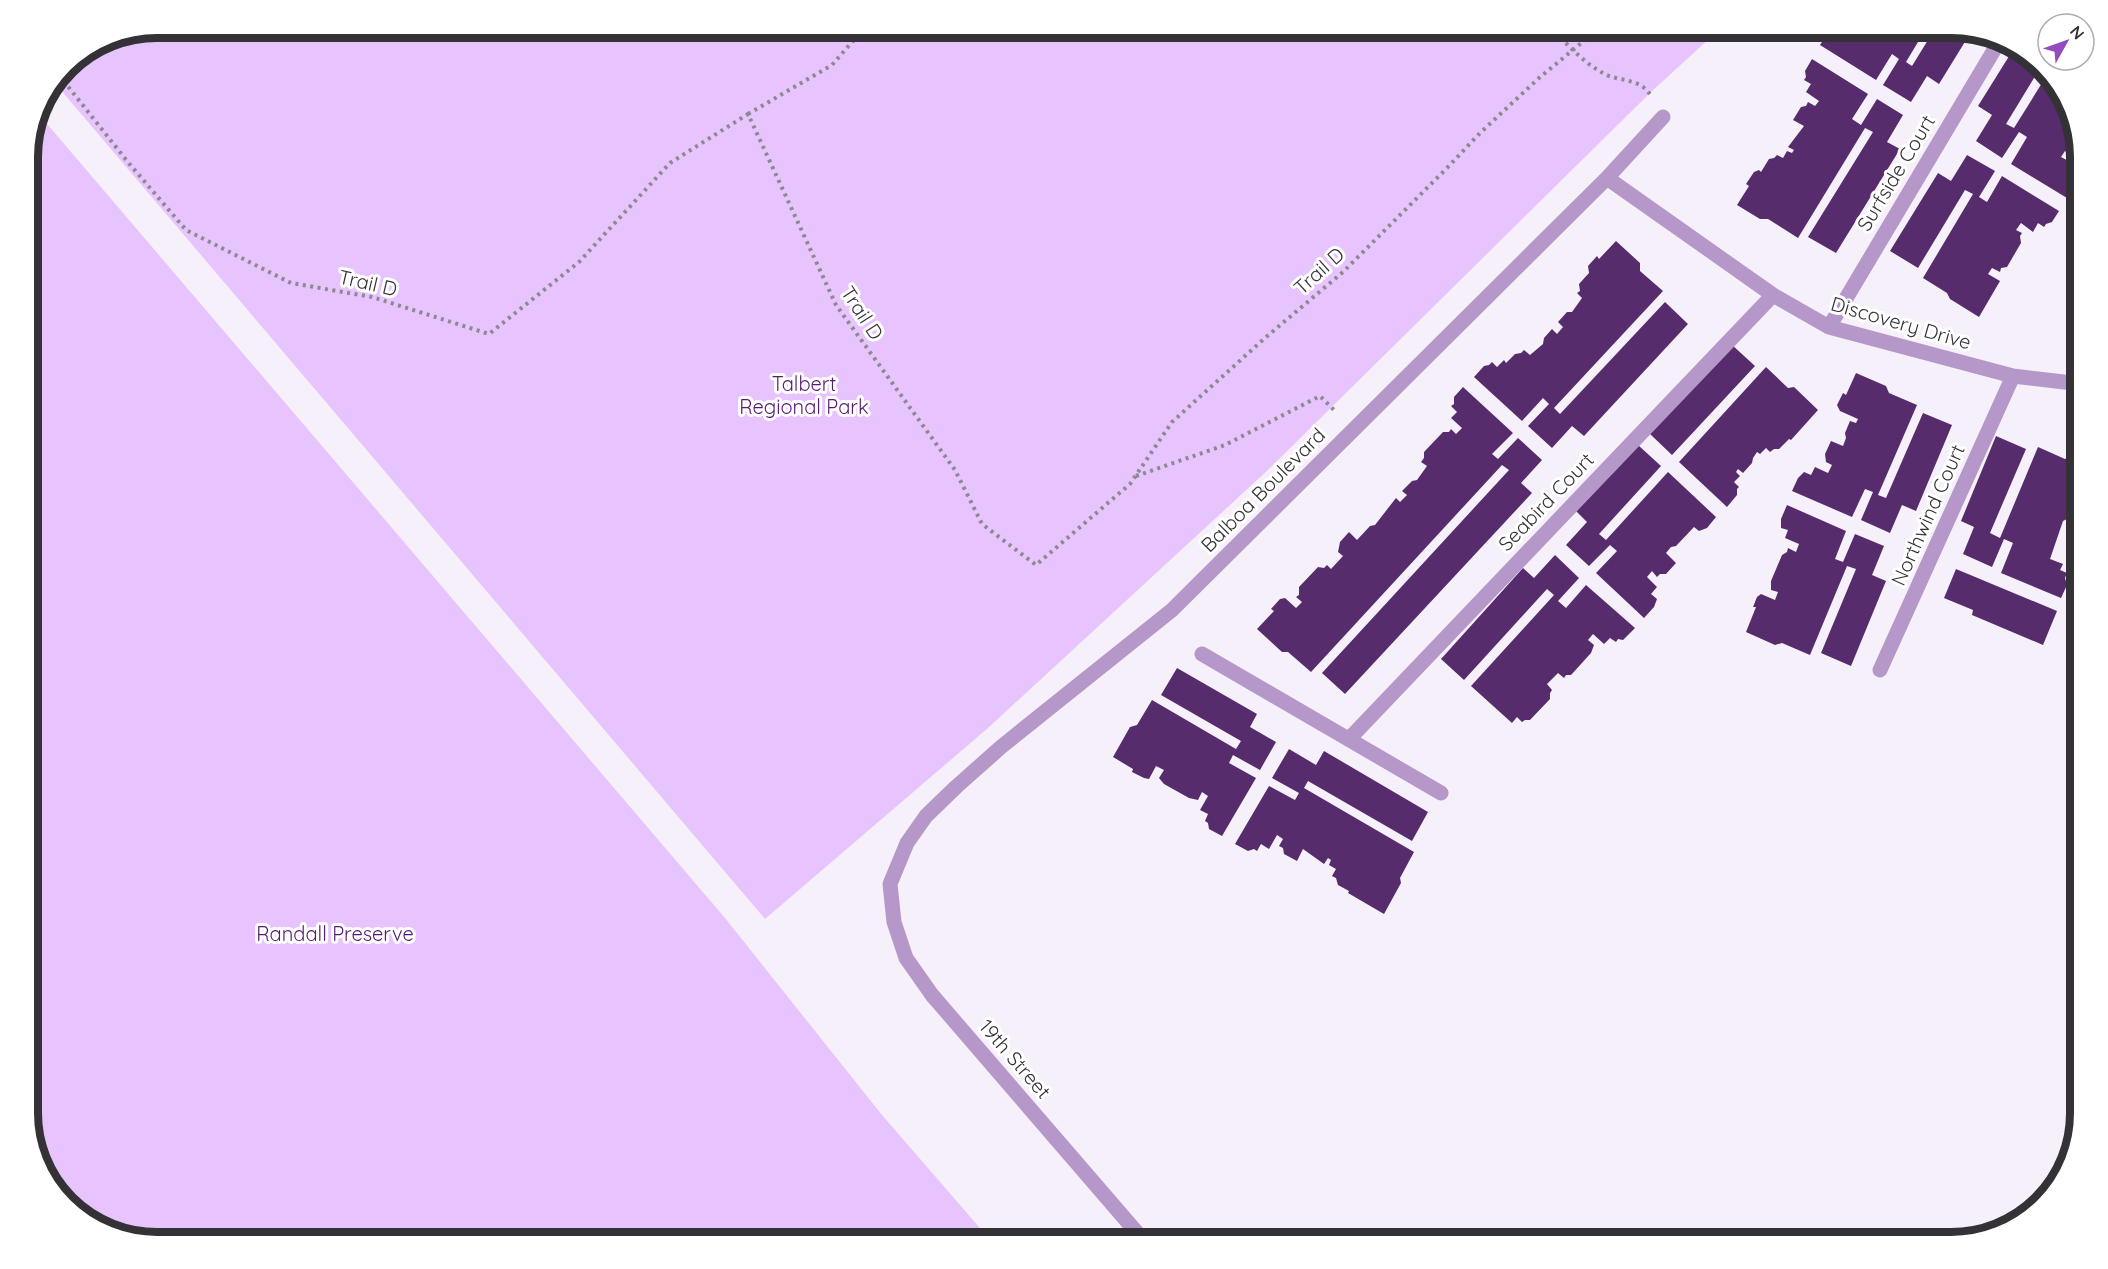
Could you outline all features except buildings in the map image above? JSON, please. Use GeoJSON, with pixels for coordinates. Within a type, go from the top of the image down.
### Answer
{"type":"FeatureCollection","features":[{"type":"Feature","properties":{"kind":"street","name":"Surfside Court"},"geometry":{"type":"LineString","coordinates":[[1829,327],[1996,47]]}},
{"type":"Feature","properties":{"kind":"street","name":"Balboa Boulevard"},"geometry":{"type":"LineString","coordinates":[[890,884],[908,843],[926,816],[948,794],[1001,747],[1172,610],[1607,178],[1663,117]]}},
{"type":"Feature","properties":{"kind":"street","name":"Discovery Drive"},"geometry":{"type":"LineString","coordinates":[[1607,178],[1773,295],[1829,327],[2013,376],[2070,383]]}},
{"type":"Feature","properties":{"kind":"street","name":"Seabird Court"},"geometry":{"type":"LineString","coordinates":[[1350,738],[1773,295]]}},
{"type":"Feature","properties":{"kind":"street","name":"Northwind Court"},"geometry":{"type":"LineString","coordinates":[[1880,670],[2013,376]]}},
{"type":"Feature","properties":{"kind":"street"},"geometry":{"type":"LineString","coordinates":[[1202,654],[1441,793]]}},
{"type":"Feature","properties":{"kind":"street","name":"19th Street"},"geometry":{"type":"LineString","coordinates":[[890,884],[894,922],[906,958],[932,995],[1136,1232]]}},
{"type":"Feature","properties":{"kind":"path"},"geometry":{"type":"LineString","coordinates":[[748,114],[831,65],[855,38]]}},
{"type":"Feature","properties":{"kind":"path"},"geometry":{"type":"LineString","coordinates":[[1561,38],[1590,65],[1608,75],[1639,84],[1648,90]]}},
{"type":"Feature","properties":{"kind":"path","name":"Trail D"},"geometry":{"type":"LineString","coordinates":[[64,82],[186,230],[291,283],[372,297],[489,334],[579,261],[670,163],[748,114],[836,305],[955,470],[982,524],[1036,564],[1130,484],[1173,422],[1265,338],[1343,272],[1480,132],[1590,38]]}},
{"type":"Feature","properties":{"kind":"path"},"geometry":{"type":"LineString","coordinates":[[1136,476],[1226,445],[1320,396],[1354,430]]}},
{"type":"Feature","properties":{"kind":"green space","name":"Talbert Regional Park"},"geometry":{"type":"Polygon","coordinates":[[[149,38],[1710,38],[1651,92],[1269,469],[988,728],[765,919],[59,88],[72,72],[97,53],[126,42],[149,38]]]}},
{"type":"Feature","properties":{"kind":"green space","name":"Randall Preserve"},"geometry":{"type":"Polygon","coordinates":[[[44,120],[725,918],[882,1115],[983,1232],[157,1232],[126,1227],[97,1216],[67,1191],[50,1165],[40,1135],[38,1120],[38,149],[44,120]]]}}]}
